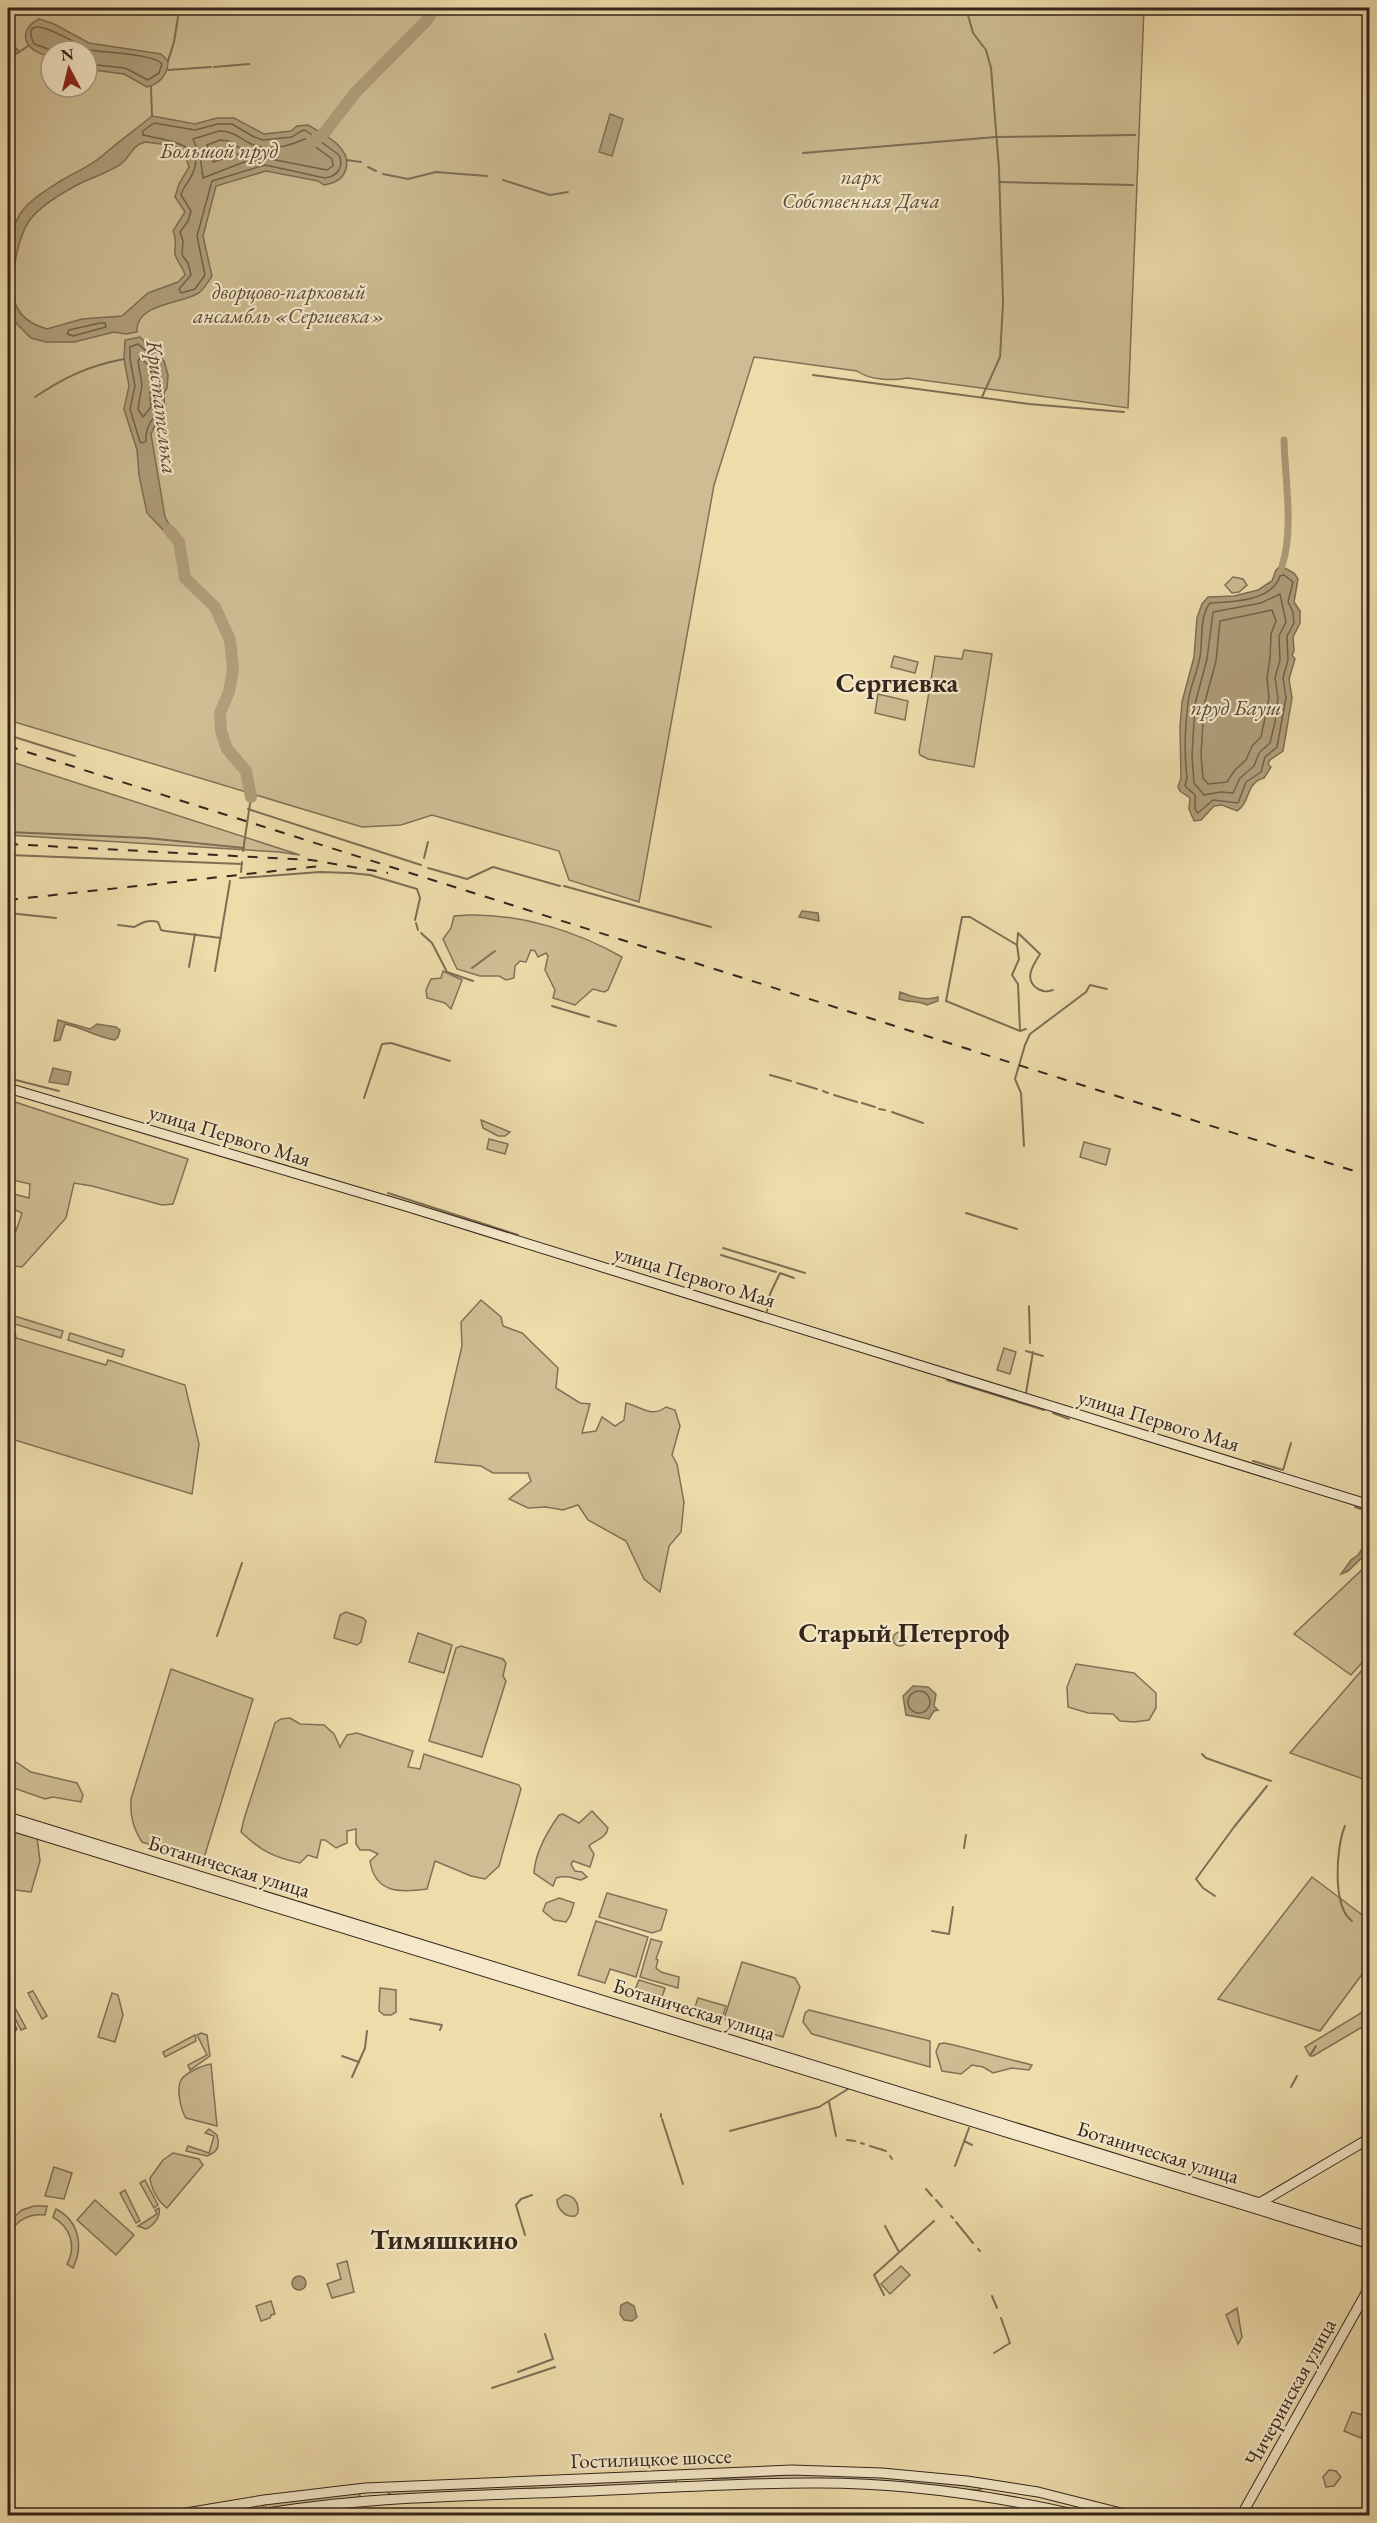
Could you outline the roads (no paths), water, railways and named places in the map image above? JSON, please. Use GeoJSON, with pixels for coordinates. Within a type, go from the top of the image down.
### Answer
{"type":"FeatureCollection","features":[{"type":"Feature","properties":{"kind":"street","name":"улица Первого Мая"},"geometry":{"type":"LineString","coordinates":[[8,1088],[404,1206],[1370,1504]]}},
{"type":"Feature","properties":{"kind":"street","name":"Ботаническая улица"},"geometry":{"type":"LineString","coordinates":[[8,1817],[1256,2205],[1370,2244]]}},
{"type":"Feature","properties":{"kind":"street","name":"Ботаническая улица"},"geometry":{"type":"LineString","coordinates":[[8,1824],[1256,2205],[1370,2236]]}},
{"type":"Feature","properties":{"kind":"street"},"geometry":{"type":"LineString","coordinates":[[1256,2205],[1370,2138]]}},
{"type":"Feature","properties":{"kind":"street","name":"Чичеринская улица"},"geometry":{"type":"LineString","coordinates":[[1242,2516],[1370,2286]]}},
{"type":"Feature","properties":{"kind":"street","name":"Гостилицкое шоссе"},"geometry":{"type":"LineString","coordinates":[[168,2516],[264,2500],[378,2487],[700,2474],[843,2471],[933,2477],[998,2486],[1054,2496],[1133,2516]]}},
{"type":"Feature","properties":{"kind":"street"},"geometry":{"type":"LineString","coordinates":[[700,2474],[700,2487]]}},
{"type":"Feature","properties":{"kind":"street","name":"Гостилицкое шоссе"},"geometry":{"type":"LineString","coordinates":[[251,2516],[300,2507],[379,2500],[809,2483],[939,2490],[996,2498],[1082,2516]]}},
{"type":"Feature","properties":{"kind":"street"},"geometry":{"type":"LineString","coordinates":[[996,2498],[998,2486]]}},
{"type":"Feature","properties":{"kind":"street"},"geometry":{"type":"LineString","coordinates":[[378,2487],[379,2500]]}},
{"type":"Feature","properties":{"kind":"water"},"geometry":{"type":"Polygon","coordinates":[[[39,19],[54,24],[82,39],[39,39],[39,52],[30,47],[25,36],[31,24],[39,19]]]}},
{"type":"Feature","properties":{"kind":"water"},"geometry":{"type":"Polygon","coordinates":[[[99,45],[161,54],[168,61],[165,74],[152,86],[147,87],[124,74],[99,71],[99,45]]]}},
{"type":"Feature","properties":{"kind":"water"},"geometry":{"type":"Polygon","coordinates":[[[610,114],[623,119],[612,156],[599,152],[610,114]]]}},
{"type":"Feature","properties":{"kind":"water","name":"Большой пруд"},"geometry":{"type":"Polygon","coordinates":[[[152,116],[195,124],[217,118],[234,118],[264,134],[291,131],[297,126],[308,125],[341,148],[347,161],[346,169],[338,180],[324,185],[318,181],[266,171],[216,186],[203,236],[212,276],[197,294],[150,310],[138,323],[137,332],[126,334],[114,332],[74,342],[46,342],[31,338],[15,322],[8,325],[8,314],[10,313],[6,276],[8,249],[20,214],[39,195],[98,160],[152,116]],[[145,142],[140,144],[119,165],[63,193],[47,203],[29,221],[17,253],[13,287],[18,309],[27,319],[47,329],[82,319],[122,316],[148,293],[178,282],[185,275],[175,254],[173,231],[185,212],[175,197],[179,184],[189,167],[184,152],[161,144],[145,142]]]}},
{"type":"Feature","properties":{"kind":"water"},"geometry":{"type":"Polygon","coordinates":[[[140,337],[164,361],[168,375],[167,388],[164,393],[165,413],[157,421],[151,434],[165,517],[179,542],[163,530],[147,513],[139,475],[137,450],[124,409],[129,386],[124,359],[125,340],[140,337]]]}},
{"type":"Feature","properties":{"kind":"water","name":"пруд Бауш"},"geometry":{"type":"Polygon","coordinates":[[[1281,566],[1294,573],[1298,579],[1294,602],[1300,611],[1300,623],[1293,637],[1292,655],[1295,659],[1289,679],[1292,698],[1283,751],[1270,760],[1268,764],[1271,767],[1264,778],[1254,784],[1237,811],[1222,805],[1214,806],[1201,820],[1194,821],[1189,809],[1190,798],[1178,787],[1181,778],[1182,702],[1194,657],[1197,618],[1202,604],[1208,597],[1234,596],[1258,590],[1272,581],[1276,570],[1281,566]]]}},
{"type":"Feature","properties":{"kind":"water"},"geometry":{"type":"Polygon","coordinates":[[[802,911],[818,913],[819,921],[799,917],[802,911]]]}},
{"type":"Feature","properties":{"kind":"water"},"geometry":{"type":"Polygon","coordinates":[[[900,992],[919,998],[938,997],[938,1001],[927,1005],[903,1000],[899,999],[900,992]]]}},
{"type":"Feature","properties":{"kind":"water"},"geometry":{"type":"Polygon","coordinates":[[[58,1020],[90,1029],[97,1024],[116,1027],[120,1030],[115,1040],[65,1024],[60,1040],[54,1041],[58,1020]]]}},
{"type":"Feature","properties":{"kind":"water"},"geometry":{"type":"Polygon","coordinates":[[[53,1068],[71,1072],[68,1085],[49,1082],[53,1068]]]}},
{"type":"Feature","properties":{"kind":"water"},"geometry":{"type":"Polygon","coordinates":[[[1369,1539],[1369,1551],[1348,1571],[1341,1574],[1351,1560],[1358,1555],[1369,1539]]]}},
{"type":"Feature","properties":{"kind":"water"},"geometry":{"type":"Polygon","coordinates":[[[913,1686],[928,1687],[936,1694],[934,1706],[938,1710],[934,1711],[929,1719],[906,1715],[903,1696],[913,1686]]]}},
{"type":"Feature","properties":{"kind":"water"},"geometry":{"type":"Polygon","coordinates":[[[296,2276],[302,2276],[306,2283],[302,2290],[296,2290],[292,2286],[292,2280],[296,2276]]]}},
{"type":"Feature","properties":{"kind":"water"},"geometry":{"type":"Polygon","coordinates":[[[627,2302],[634,2306],[637,2317],[632,2321],[624,2320],[620,2314],[621,2305],[627,2302]]]}},
{"type":"Feature","properties":{"kind":"waterway","name":"Кристателька"},"geometry":{"type":"LineString","coordinates":[[311,143],[325,132],[355,93],[426,21],[435,8]]}},
{"type":"Feature","properties":{"kind":"waterway"},"geometry":{"type":"LineString","coordinates":[[966,8],[973,33],[986,50],[991,68],[999,168],[1003,303],[1000,357],[982,397]]}},
{"type":"Feature","properties":{"kind":"waterway"},"geometry":{"type":"LineString","coordinates":[[168,61],[178,17]]}},
{"type":"Feature","properties":{"kind":"waterway"},"geometry":{"type":"LineString","coordinates":[[8,39],[19,52],[28,46]]}},
{"type":"Feature","properties":{"kind":"waterway"},"geometry":{"type":"LineString","coordinates":[[8,58],[19,52]]}},
{"type":"Feature","properties":{"kind":"waterway"},"geometry":{"type":"LineString","coordinates":[[214,67],[249,64]]}},
{"type":"Feature","properties":{"kind":"waterway"},"geometry":{"type":"LineString","coordinates":[[168,70],[211,67]]}},
{"type":"Feature","properties":{"kind":"waterway"},"geometry":{"type":"LineString","coordinates":[[151,87],[152,116]]}},
{"type":"Feature","properties":{"kind":"waterway"},"geometry":{"type":"LineString","coordinates":[[803,153],[996,137],[1135,135]]}},
{"type":"Feature","properties":{"kind":"waterway"},"geometry":{"type":"LineString","coordinates":[[347,160],[361,162]]}},
{"type":"Feature","properties":{"kind":"waterway"},"geometry":{"type":"LineString","coordinates":[[368,167],[376,171]]}},
{"type":"Feature","properties":{"kind":"waterway"},"geometry":{"type":"LineString","coordinates":[[383,174],[408,179],[436,172],[487,176]]}},
{"type":"Feature","properties":{"kind":"waterway"},"geometry":{"type":"LineString","coordinates":[[503,180],[550,195],[568,192]]}},
{"type":"Feature","properties":{"kind":"waterway"},"geometry":{"type":"LineString","coordinates":[[999,182],[1133,185]]}},
{"type":"Feature","properties":{"kind":"waterway"},"geometry":{"type":"LineString","coordinates":[[35,397],[77,373],[124,359]]}},
{"type":"Feature","properties":{"kind":"waterway"},"geometry":{"type":"LineString","coordinates":[[813,375],[1029,404],[1124,412]]}},
{"type":"Feature","properties":{"kind":"waterway"},"geometry":{"type":"LineString","coordinates":[[1282,566],[1288,537],[1284,440]]}},
{"type":"Feature","properties":{"kind":"waterway","name":"Кристателька"},"geometry":{"type":"LineString","coordinates":[[169,530],[179,542],[185,578],[215,607],[230,640],[233,669],[229,692],[220,713],[221,731],[227,749],[246,771],[251,797]]}},
{"type":"Feature","properties":{"kind":"waterway"},"geometry":{"type":"LineString","coordinates":[[8,735],[75,756]]}},
{"type":"Feature","properties":{"kind":"waterway"},"geometry":{"type":"LineString","coordinates":[[243,851],[251,797]]}},
{"type":"Feature","properties":{"kind":"waterway"},"geometry":{"type":"LineString","coordinates":[[248,809],[421,865]]}},
{"type":"Feature","properties":{"kind":"waterway"},"geometry":{"type":"LineString","coordinates":[[8,832],[147,838],[244,848]]}},
{"type":"Feature","properties":{"kind":"waterway"},"geometry":{"type":"LineString","coordinates":[[424,858],[428,842]]}},
{"type":"Feature","properties":{"kind":"waterway"},"geometry":{"type":"LineString","coordinates":[[8,855],[242,864]]}},
{"type":"Feature","properties":{"kind":"waterway"},"geometry":{"type":"LineString","coordinates":[[241,872],[242,862]]}},
{"type":"Feature","properties":{"kind":"waterway"},"geometry":{"type":"LineString","coordinates":[[428,868],[467,879],[493,867],[560,886]]}},
{"type":"Feature","properties":{"kind":"waterway"},"geometry":{"type":"LineString","coordinates":[[240,878],[320,872],[370,875],[417,889],[420,898],[415,920]]}},
{"type":"Feature","properties":{"kind":"waterway"},"geometry":{"type":"LineString","coordinates":[[215,971],[230,881]]}},
{"type":"Feature","properties":{"kind":"waterway"},"geometry":{"type":"LineString","coordinates":[[564,886],[711,927]]}},
{"type":"Feature","properties":{"kind":"waterway"},"geometry":{"type":"LineString","coordinates":[[8,913],[56,918]]}},
{"type":"Feature","properties":{"kind":"waterway"},"geometry":{"type":"LineString","coordinates":[[1020,1031],[946,1001],[962,917],[970,917],[1017,945],[1019,959],[1012,975],[1018,984],[1020,1031],[1026,1029]]}},
{"type":"Feature","properties":{"kind":"waterway"},"geometry":{"type":"LineString","coordinates":[[118,925],[134,927],[154,921],[158,922],[161,930],[221,938]]}},
{"type":"Feature","properties":{"kind":"waterway"},"geometry":{"type":"LineString","coordinates":[[416,923],[418,930]]}},
{"type":"Feature","properties":{"kind":"waterway"},"geometry":{"type":"LineString","coordinates":[[421,933],[432,943],[447,972],[473,981]]}},
{"type":"Feature","properties":{"kind":"waterway"},"geometry":{"type":"LineString","coordinates":[[1017,945],[1018,933],[1040,954],[1031,972],[1033,985],[1040,990],[1053,990]]}},
{"type":"Feature","properties":{"kind":"waterway"},"geometry":{"type":"LineString","coordinates":[[189,967],[195,934]]}},
{"type":"Feature","properties":{"kind":"waterway"},"geometry":{"type":"LineString","coordinates":[[472,968],[495,951]]}},
{"type":"Feature","properties":{"kind":"waterway"},"geometry":{"type":"LineString","coordinates":[[1024,1146],[1021,1093],[1015,1079],[1030,1034],[1086,992],[1090,985],[1107,989]]}},
{"type":"Feature","properties":{"kind":"waterway"},"geometry":{"type":"LineString","coordinates":[[552,1006],[589,1017]]}},
{"type":"Feature","properties":{"kind":"waterway"},"geometry":{"type":"LineString","coordinates":[[598,1021],[616,1026]]}},
{"type":"Feature","properties":{"kind":"waterway"},"geometry":{"type":"LineString","coordinates":[[364,1098],[382,1044],[391,1043],[450,1061]]}},
{"type":"Feature","properties":{"kind":"waterway"},"geometry":{"type":"LineString","coordinates":[[770,1075],[791,1081]]}},
{"type":"Feature","properties":{"kind":"waterway"},"geometry":{"type":"LineString","coordinates":[[8,1078],[59,1091]]}},
{"type":"Feature","properties":{"kind":"waterway"},"geometry":{"type":"LineString","coordinates":[[797,1083],[817,1089]]}},
{"type":"Feature","properties":{"kind":"waterway"},"geometry":{"type":"LineString","coordinates":[[823,1091],[828,1093]]}},
{"type":"Feature","properties":{"kind":"waterway"},"geometry":{"type":"LineString","coordinates":[[834,1095],[857,1102]]}},
{"type":"Feature","properties":{"kind":"waterway"},"geometry":{"type":"LineString","coordinates":[[862,1103],[875,1107]]}},
{"type":"Feature","properties":{"kind":"waterway"},"geometry":{"type":"LineString","coordinates":[[879,1109],[885,1110]]}},
{"type":"Feature","properties":{"kind":"waterway"},"geometry":{"type":"LineString","coordinates":[[892,1112],[923,1123]]}},
{"type":"Feature","properties":{"kind":"waterway"},"geometry":{"type":"LineString","coordinates":[[388,1193],[518,1235]]}},
{"type":"Feature","properties":{"kind":"waterway"},"geometry":{"type":"LineString","coordinates":[[966,1213],[1017,1229]]}},
{"type":"Feature","properties":{"kind":"waterway"},"geometry":{"type":"LineString","coordinates":[[723,1248],[805,1273]]}},
{"type":"Feature","properties":{"kind":"waterway"},"geometry":{"type":"LineString","coordinates":[[721,1255],[776,1272]]}},
{"type":"Feature","properties":{"kind":"waterway"},"geometry":{"type":"LineString","coordinates":[[767,1311],[770,1294],[780,1273],[794,1278]]}},
{"type":"Feature","properties":{"kind":"waterway"},"geometry":{"type":"LineString","coordinates":[[1029,1306],[1030,1343]]}},
{"type":"Feature","properties":{"kind":"waterway"},"geometry":{"type":"LineString","coordinates":[[1026,1351],[1043,1356]]}},
{"type":"Feature","properties":{"kind":"waterway"},"geometry":{"type":"LineString","coordinates":[[1026,1393],[1033,1352]]}},
{"type":"Feature","properties":{"kind":"waterway"},"geometry":{"type":"LineString","coordinates":[[947,1380],[1044,1410]]}},
{"type":"Feature","properties":{"kind":"waterway"},"geometry":{"type":"LineString","coordinates":[[1053,1413],[1069,1419]]}},
{"type":"Feature","properties":{"kind":"waterway"},"geometry":{"type":"LineString","coordinates":[[1253,1461],[1283,1470],[1291,1443]]}},
{"type":"Feature","properties":{"kind":"waterway"},"geometry":{"type":"LineString","coordinates":[[1355,1507],[1370,1512]]}},
{"type":"Feature","properties":{"kind":"waterway"},"geometry":{"type":"LineString","coordinates":[[217,1636],[242,1563]]}},
{"type":"Feature","properties":{"kind":"waterway"},"geometry":{"type":"LineString","coordinates":[[1202,1754],[1206,1758],[1271,1781]]}},
{"type":"Feature","properties":{"kind":"waterway"},"geometry":{"type":"LineString","coordinates":[[1215,1896],[1203,1888],[1196,1879],[1267,1786]]}},
{"type":"Feature","properties":{"kind":"waterway"},"geometry":{"type":"LineString","coordinates":[[1345,1826],[1339,1847],[1339,1890],[1341,1903],[1352,1921]]}},
{"type":"Feature","properties":{"kind":"waterway"},"geometry":{"type":"LineString","coordinates":[[964,1848],[966,1835]]}},
{"type":"Feature","properties":{"kind":"waterway"},"geometry":{"type":"LineString","coordinates":[[932,1931],[949,1934],[953,1907]]}},
{"type":"Feature","properties":{"kind":"waterway"},"geometry":{"type":"LineString","coordinates":[[410,2019],[442,2025],[440,2030]]}},
{"type":"Feature","properties":{"kind":"waterway"},"geometry":{"type":"LineString","coordinates":[[352,2077],[365,2048],[367,2031]]}},
{"type":"Feature","properties":{"kind":"waterway"},"geometry":{"type":"LineString","coordinates":[[1311,2054],[1316,2046]]}},
{"type":"Feature","properties":{"kind":"waterway"},"geometry":{"type":"LineString","coordinates":[[342,2056],[359,2062]]}},
{"type":"Feature","properties":{"kind":"waterway"},"geometry":{"type":"LineString","coordinates":[[1291,2087],[1297,2076]]}},
{"type":"Feature","properties":{"kind":"waterway"},"geometry":{"type":"LineString","coordinates":[[730,2131],[819,2107],[848,2089]]}},
{"type":"Feature","properties":{"kind":"waterway"},"geometry":{"type":"LineString","coordinates":[[829,2102],[836,2136]]}},
{"type":"Feature","properties":{"kind":"waterway"},"geometry":{"type":"LineString","coordinates":[[662,2119],[683,2184]]}},
{"type":"Feature","properties":{"kind":"waterway"},"geometry":{"type":"LineString","coordinates":[[955,2166],[969,2128]]}},
{"type":"Feature","properties":{"kind":"waterway"},"geometry":{"type":"LineString","coordinates":[[847,2140],[855,2141]]}},
{"type":"Feature","properties":{"kind":"waterway"},"geometry":{"type":"LineString","coordinates":[[964,2141],[972,2145]]}},
{"type":"Feature","properties":{"kind":"waterway"},"geometry":{"type":"LineString","coordinates":[[870,2146],[886,2151]]}},
{"type":"Feature","properties":{"kind":"waterway"},"geometry":{"type":"LineString","coordinates":[[926,2189],[932,2196]]}},
{"type":"Feature","properties":{"kind":"waterway"},"geometry":{"type":"LineString","coordinates":[[525,2235],[516,2205],[521,2199],[532,2195]]}},
{"type":"Feature","properties":{"kind":"waterway"},"geometry":{"type":"LineString","coordinates":[[936,2200],[942,2207]]}},
{"type":"Feature","properties":{"kind":"waterway"},"geometry":{"type":"LineString","coordinates":[[884,2295],[874,2275],[934,2221]]}},
{"type":"Feature","properties":{"kind":"waterway"},"geometry":{"type":"LineString","coordinates":[[956,2222],[973,2243]]}},
{"type":"Feature","properties":{"kind":"waterway"},"geometry":{"type":"LineString","coordinates":[[885,2226],[899,2252]]}},
{"type":"Feature","properties":{"kind":"waterway"},"geometry":{"type":"LineString","coordinates":[[992,2296],[997,2308]]}},
{"type":"Feature","properties":{"kind":"waterway"},"geometry":{"type":"LineString","coordinates":[[994,2353],[1010,2343],[1001,2318]]}},
{"type":"Feature","properties":{"kind":"waterway"},"geometry":{"type":"LineString","coordinates":[[518,2372],[553,2359],[545,2334]]}},
{"type":"Feature","properties":{"kind":"waterway"},"geometry":{"type":"LineString","coordinates":[[492,2388],[555,2367]]}},
{"type":"Feature","properties":{"kind":"railway"},"geometry":{"type":"LineString","coordinates":[[8,746],[1370,1176]]}},
{"type":"Feature","properties":{"kind":"railway"},"geometry":{"type":"LineString","coordinates":[[8,844],[311,860],[388,873]]}},
{"type":"Feature","properties":{"kind":"railway"},"geometry":{"type":"LineString","coordinates":[[8,900],[321,866]]}},
{"type":"Feature","properties":{"kind":"district","name":"Сергиевка"},"geometry":{"type":"Point","coordinates":[897,682]}},
{"type":"Feature","properties":{"kind":"district","name":"Старый Петергоф"},"geometry":{"type":"Point","coordinates":[904,1632]}},
{"type":"Feature","properties":{"kind":"district","name":"Тимяшкино"},"geometry":{"type":"Point","coordinates":[444,2239]}},
{"type":"Feature","properties":{"kind":"park label","name":"парк Собственная Дача"},"geometry":{"type":"Point","coordinates":[861,188]}},
{"type":"Feature","properties":{"kind":"park label","name":"дворцово-парковый ансамбль «Сергиевка»"},"geometry":{"type":"Point","coordinates":[289,303]}}]}
